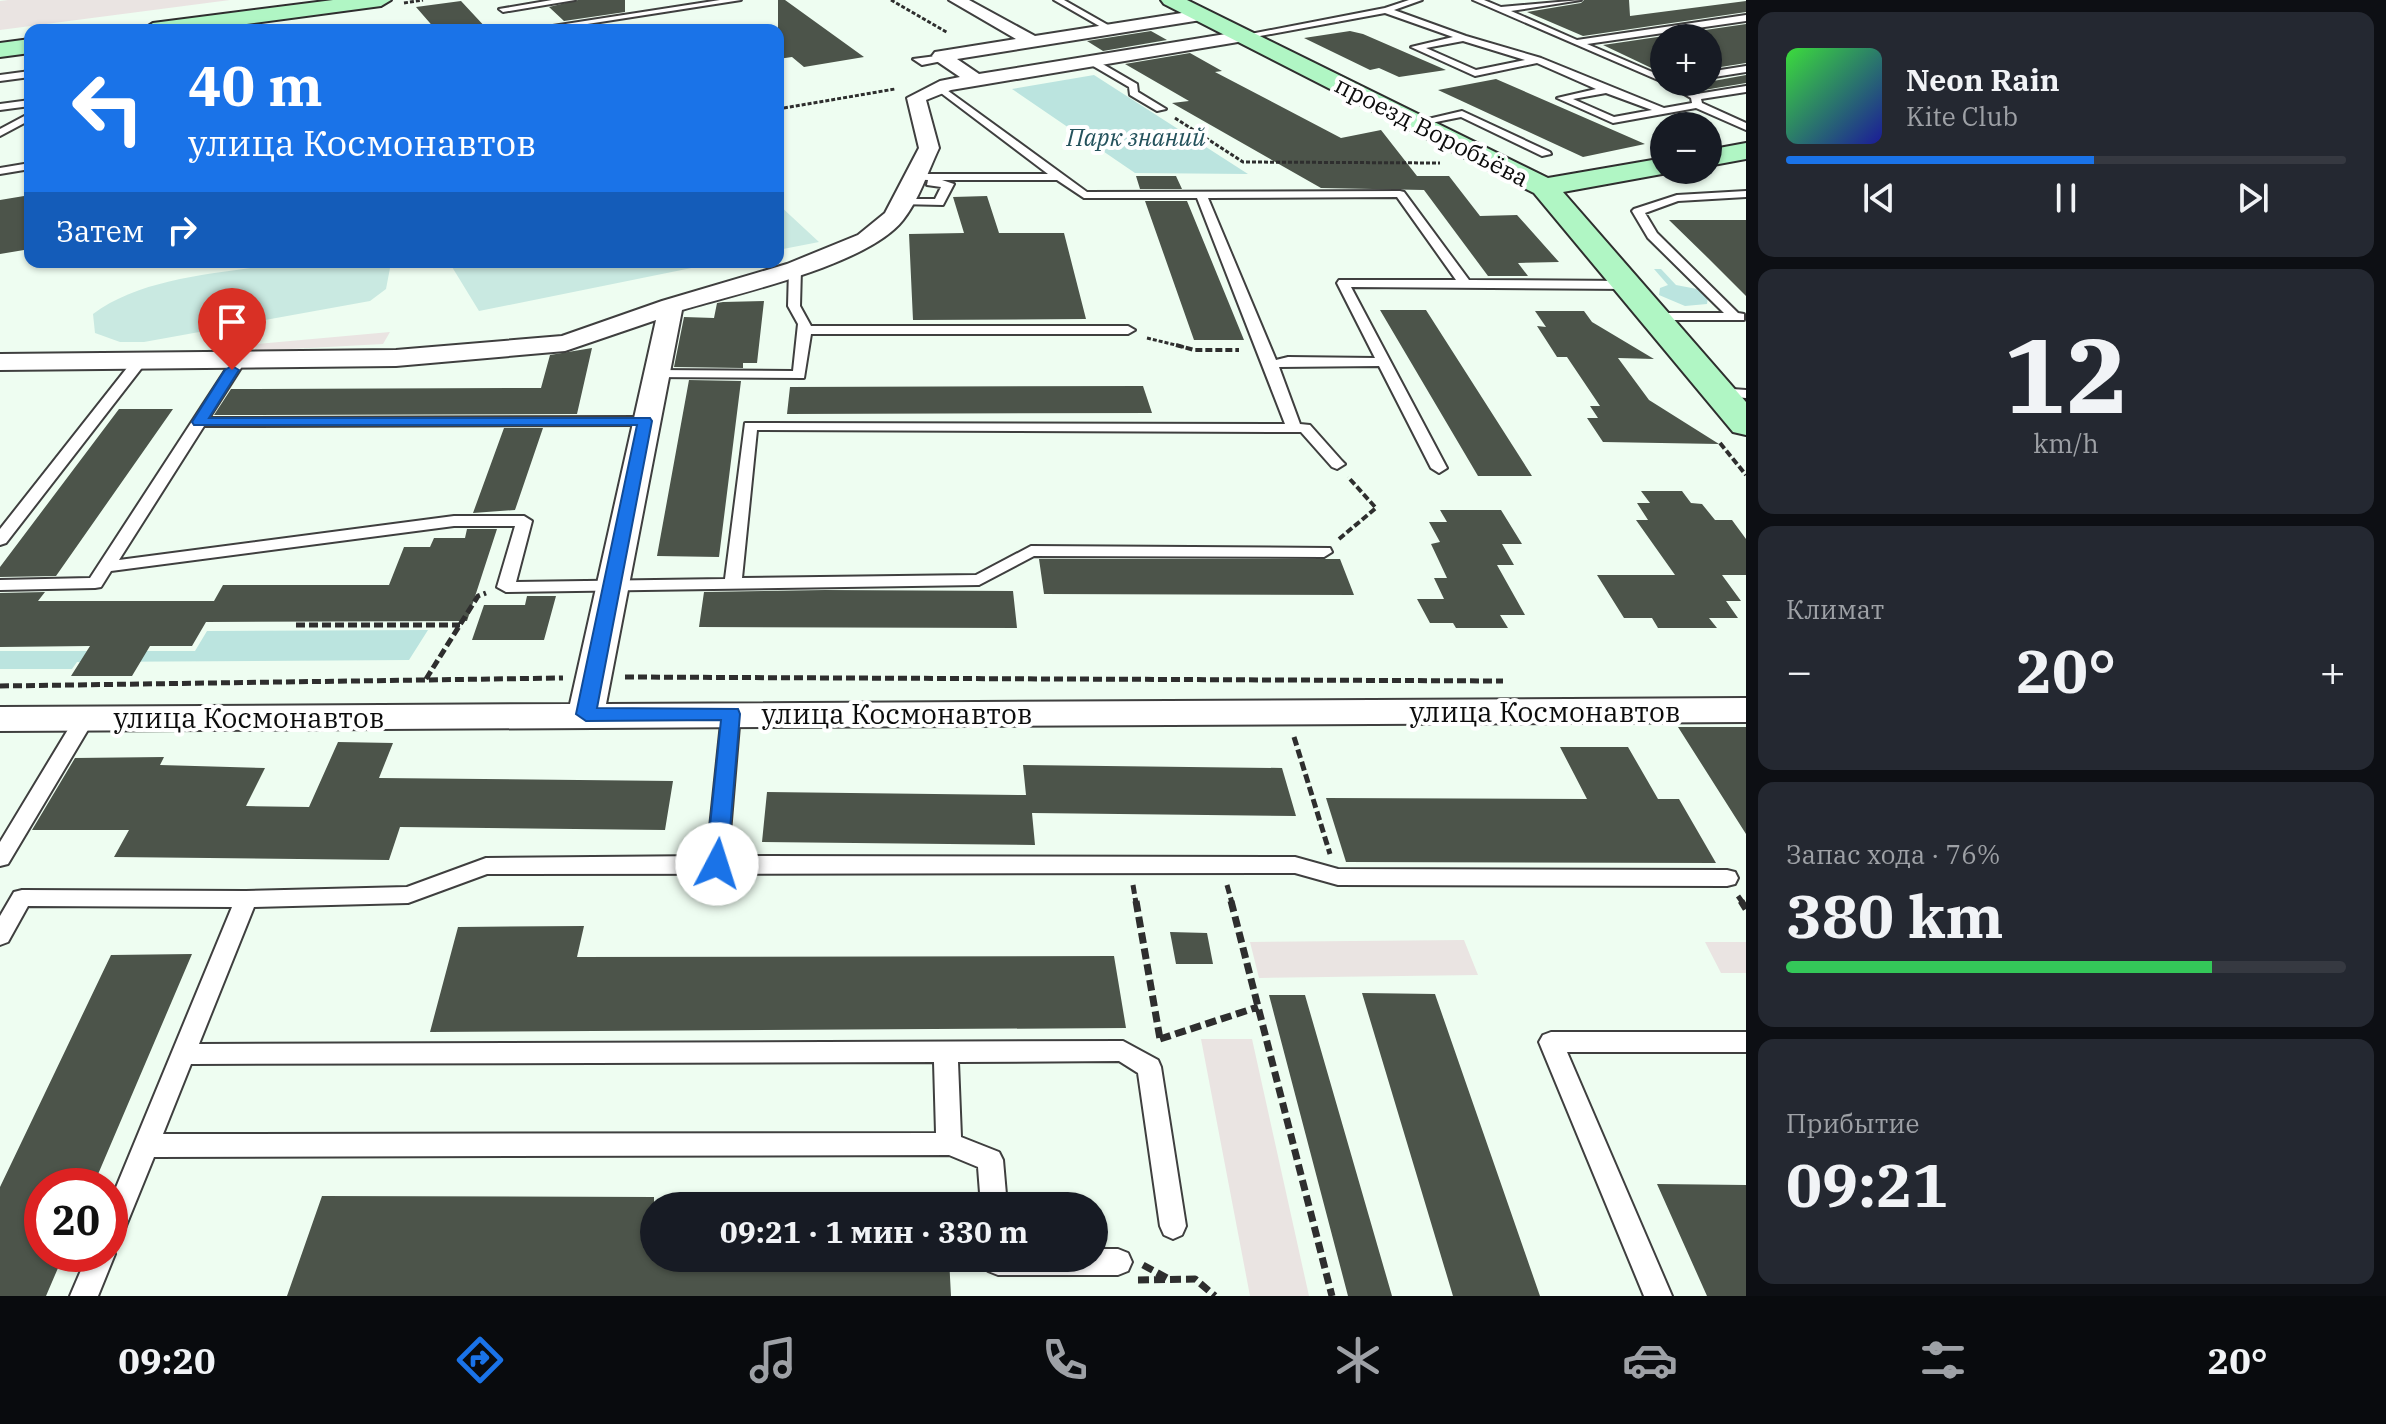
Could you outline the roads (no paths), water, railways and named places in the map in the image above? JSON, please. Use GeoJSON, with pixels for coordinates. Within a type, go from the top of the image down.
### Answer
{"type":"FeatureCollection","features":[{"type":"Feature","properties":{"kind":"main road"},"geometry":{"type":"LineString","coordinates":[[199,24],[381,0]]}},
{"type":"Feature","properties":{"kind":"main road","name":"проезд Воробьёва"},"geometry":{"type":"LineString","coordinates":[[1171,0],[1544,187],[1655,317],[1733,393],[1746,424]]}},
{"type":"Feature","properties":{"kind":"main road"},"geometry":{"type":"LineString","coordinates":[[0,50],[24,47]]}},
{"type":"Feature","properties":{"kind":"main road"},"geometry":{"type":"LineString","coordinates":[[1722,155],[1746,151]]}},
{"type":"Feature","properties":{"kind":"main road"},"geometry":{"type":"LineString","coordinates":[[1544,187],[1650,168]]}},
{"type":"Feature","properties":{"kind":"street"},"geometry":{"type":"LineString","coordinates":[[957,0],[1032,41]]}},
{"type":"Feature","properties":{"kind":"street"},"geometry":{"type":"LineString","coordinates":[[976,80],[941,56],[1201,15]]}},
{"type":"Feature","properties":{"kind":"street"},"geometry":{"type":"LineString","coordinates":[[0,362],[396,358],[565,343],[671,306],[795,269],[866,240],[894,217],[929,148],[916,98],[940,88],[976,80],[1244,36]]}},
{"type":"Feature","properties":{"kind":"street"},"geometry":{"type":"LineString","coordinates":[[586,714],[671,306]]}},
{"type":"Feature","properties":{"kind":"street","name":"улица Космонавтов"},"geometry":{"type":"LineString","coordinates":[[0,719],[731,714],[1281,697],[1746,710]]}},
{"type":"Feature","properties":{"kind":"lane"},"geometry":{"type":"LineString","coordinates":[[492,0],[513,16]]}},
{"type":"Feature","properties":{"kind":"lane"},"geometry":{"type":"LineString","coordinates":[[503,9],[571,0]]}},
{"type":"Feature","properties":{"kind":"lane"},"geometry":{"type":"LineString","coordinates":[[572,24],[737,0]]}},
{"type":"Feature","properties":{"kind":"lane"},"geometry":{"type":"LineString","coordinates":[[1058,0],[1111,29]]}},
{"type":"Feature","properties":{"kind":"lane"},"geometry":{"type":"LineString","coordinates":[[1244,36],[1386,10],[1418,0]]}},
{"type":"Feature","properties":{"kind":"lane"},"geometry":{"type":"LineString","coordinates":[[1477,0],[1650,74]]}},
{"type":"Feature","properties":{"kind":"lane"},"geometry":{"type":"LineString","coordinates":[[1501,10],[1577,0]]}},
{"type":"Feature","properties":{"kind":"lane"},"geometry":{"type":"LineString","coordinates":[[1386,10],[1463,38],[1538,60],[1664,111]]}},
{"type":"Feature","properties":{"kind":"lane"},"geometry":{"type":"LineString","coordinates":[[1576,43],[1746,18]]}},
{"type":"Feature","properties":{"kind":"lane"},"geometry":{"type":"LineString","coordinates":[[1463,38],[1416,47],[1475,73],[1538,60]]}},
{"type":"Feature","properties":{"kind":"lane"},"geometry":{"type":"LineString","coordinates":[[918,59],[922,62],[944,58]]}},
{"type":"Feature","properties":{"kind":"lane"},"geometry":{"type":"LineString","coordinates":[[1091,61],[1134,86],[1133,93],[1161,109]]}},
{"type":"Feature","properties":{"kind":"lane"},"geometry":{"type":"LineString","coordinates":[[1722,73],[1746,69]]}},
{"type":"Feature","properties":{"kind":"lane"},"geometry":{"type":"LineString","coordinates":[[0,78],[24,75]]}},
{"type":"Feature","properties":{"kind":"lane"},"geometry":{"type":"LineString","coordinates":[[940,88],[1084,195],[1400,194],[1465,284]]}},
{"type":"Feature","properties":{"kind":"lane"},"geometry":{"type":"LineString","coordinates":[[1607,90],[1562,98],[1613,120],[1664,111],[1746,89]]}},
{"type":"Feature","properties":{"kind":"lane"},"geometry":{"type":"LineString","coordinates":[[1690,96],[1746,127]]}},
{"type":"Feature","properties":{"kind":"lane"},"geometry":{"type":"LineString","coordinates":[[0,107],[24,104]]}},
{"type":"Feature","properties":{"kind":"lane"},"geometry":{"type":"LineString","coordinates":[[1416,123],[1462,114],[1546,154]]}},
{"type":"Feature","properties":{"kind":"lane"},"geometry":{"type":"LineString","coordinates":[[0,134],[24,120]]}},
{"type":"Feature","properties":{"kind":"lane"},"geometry":{"type":"LineString","coordinates":[[0,134],[24,131]]}},
{"type":"Feature","properties":{"kind":"lane"},"geometry":{"type":"LineString","coordinates":[[0,171],[24,167]]}},
{"type":"Feature","properties":{"kind":"lane"},"geometry":{"type":"LineString","coordinates":[[914,179],[1060,177]]}},
{"type":"Feature","properties":{"kind":"lane"},"geometry":{"type":"LineString","coordinates":[[902,202],[939,203],[948,184],[914,179]]}},
{"type":"Feature","properties":{"kind":"lane"},"geometry":{"type":"LineString","coordinates":[[1740,317],[1652,235],[1638,211],[1677,198],[1746,194]]}},
{"type":"Feature","properties":{"kind":"lane"},"geometry":{"type":"LineString","coordinates":[[1201,195],[1294,428]]}},
{"type":"Feature","properties":{"kind":"lane"},"geometry":{"type":"LineString","coordinates":[[655,374],[799,375],[805,324],[794,306],[795,269]]}},
{"type":"Feature","properties":{"kind":"lane"},"geometry":{"type":"LineString","coordinates":[[1439,468],[1343,283],[1628,285]]}},
{"type":"Feature","properties":{"kind":"lane"},"geometry":{"type":"LineString","coordinates":[[1655,317],[1740,317]]}},
{"type":"Feature","properties":{"kind":"lane"},"geometry":{"type":"LineString","coordinates":[[804,330],[1128,330]]}},
{"type":"Feature","properties":{"kind":"lane"},"geometry":{"type":"LineString","coordinates":[[0,585],[95,583],[239,360]]}},
{"type":"Feature","properties":{"kind":"lane"},"geometry":{"type":"LineString","coordinates":[[1271,365],[1288,361],[1383,362]]}},
{"type":"Feature","properties":{"kind":"lane"},"geometry":{"type":"LineString","coordinates":[[0,540],[139,362]]}},
{"type":"Feature","properties":{"kind":"lane"},"geometry":{"type":"LineString","coordinates":[[199,422],[645,421]]}},
{"type":"Feature","properties":{"kind":"lane"},"geometry":{"type":"LineString","coordinates":[[733,583],[750,426],[1305,428],[1337,464]]}},
{"type":"Feature","properties":{"kind":"lane"},"geometry":{"type":"LineString","coordinates":[[106,567],[454,521],[524,521],[506,587],[979,580],[1031,551],[1324,552]]}},
{"type":"Feature","properties":{"kind":"lane"},"geometry":{"type":"LineString","coordinates":[[717,864],[731,714]]}},
{"type":"Feature","properties":{"kind":"lane"},"geometry":{"type":"LineString","coordinates":[[1,858],[85,718]]}},
{"type":"Feature","properties":{"kind":"lane"},"geometry":{"type":"LineString","coordinates":[[0,936],[22,898],[246,899],[408,895],[486,866],[1295,865],[1338,877],[1727,878]]}},
{"type":"Feature","properties":{"kind":"lane"},"geometry":{"type":"LineString","coordinates":[[128,1191],[246,899]]}},
{"type":"Feature","properties":{"kind":"lane"},"geometry":{"type":"LineString","coordinates":[[1658,1296],[1551,1042],[1746,1042]]}},
{"type":"Feature","properties":{"kind":"lane"},"geometry":{"type":"LineString","coordinates":[[183,1054],[1123,1051],[1149,1067],[1173,1226]]}},
{"type":"Feature","properties":{"kind":"lane"},"geometry":{"type":"LineString","coordinates":[[946,1052],[949,1144]]}},
{"type":"Feature","properties":{"kind":"lane"},"geometry":{"type":"LineString","coordinates":[[147,1146],[949,1144],[990,1160],[993,1192]]}},
{"type":"Feature","properties":{"kind":"lane"},"geometry":{"type":"LineString","coordinates":[[1108,1262],[1118,1262]]}},
{"type":"Feature","properties":{"kind":"lane"},"geometry":{"type":"LineString","coordinates":[[84,1296],[94,1272]]}},
{"type":"Feature","properties":{"kind":"park label","name":"Парк знаний"},"geometry":{"type":"Point","coordinates":[1136,137]}}]}
